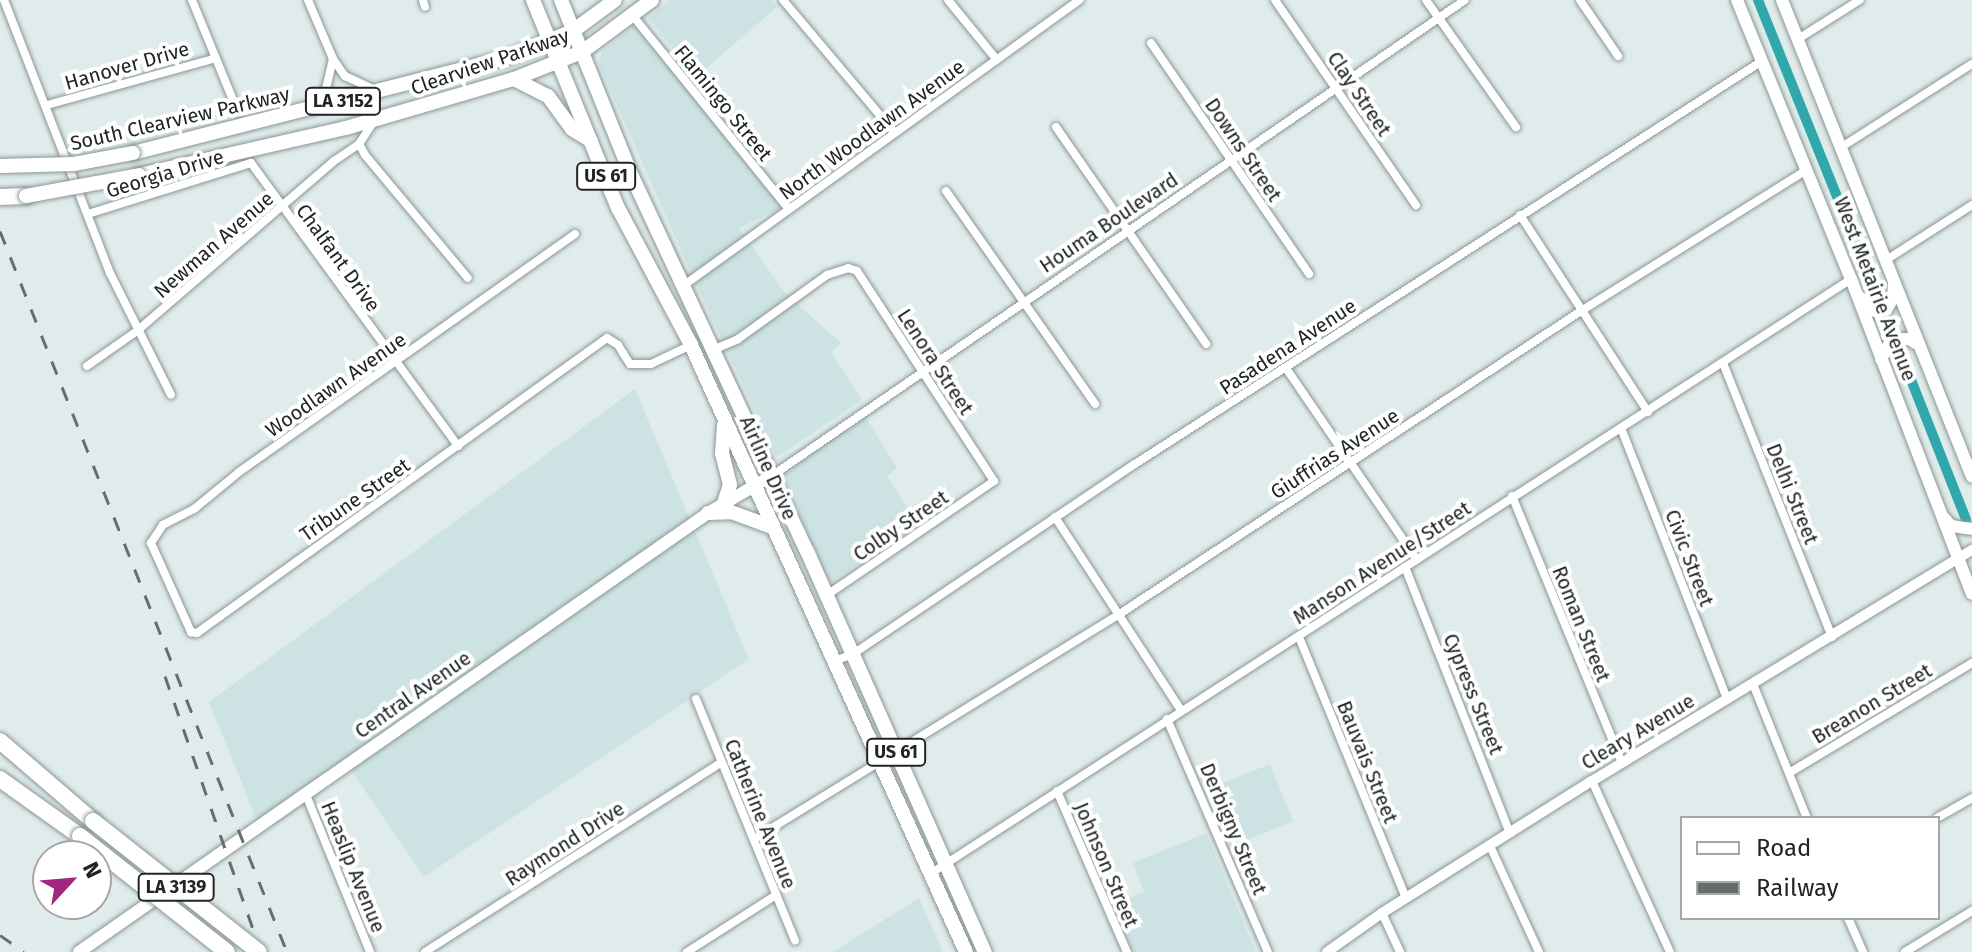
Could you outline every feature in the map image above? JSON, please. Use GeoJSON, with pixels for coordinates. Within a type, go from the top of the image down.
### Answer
{"type":"FeatureCollection","features":[{"type":"Feature","properties":{"kind":"highway","name":"Airline Drive"},"geometry":{"type":"LineString","coordinates":[[533,0],[618,208],[691,345],[966,952]]}},
{"type":"Feature","properties":{"kind":"highway","name":"Airline Drive"},"geometry":{"type":"LineString","coordinates":[[561,0],[630,172],[773,475],[985,952]]}},
{"type":"Feature","properties":{"kind":"highway","name":"Clearview Parkway"},"geometry":{"type":"LineString","coordinates":[[550,41],[573,31],[615,0]]}},
{"type":"Feature","properties":{"kind":"highway","name":"Clearview Parkway"},"geometry":{"type":"LineString","coordinates":[[26,196],[139,175],[374,120],[514,79],[582,52],[652,0]]}},
{"type":"Feature","properties":{"kind":"highway","name":"South Clearview Parkway"},"geometry":{"type":"LineString","coordinates":[[0,166],[74,164],[133,153],[509,57],[550,41]]}},
{"type":"Feature","properties":{"kind":"highway"},"geometry":{"type":"LineString","coordinates":[[514,79],[548,96],[572,129],[591,141]]}},
{"type":"Feature","properties":{"kind":"highway"},"geometry":{"type":"LineString","coordinates":[[0,194],[26,196]]}},
{"type":"Feature","properties":{"kind":"highway"},"geometry":{"type":"LineString","coordinates":[[656,279],[671,281],[686,292]]}},
{"type":"Feature","properties":{"kind":"highway"},"geometry":{"type":"LineString","coordinates":[[724,420],[722,454],[730,485],[724,503]]}},
{"type":"Feature","properties":{"kind":"highway"},"geometry":{"type":"LineString","coordinates":[[708,513],[731,512],[772,527]]}},
{"type":"Feature","properties":{"kind":"highway"},"geometry":{"type":"LineString","coordinates":[[0,741],[93,821]]}},
{"type":"Feature","properties":{"kind":"highway","name":"LA 3139"},"geometry":{"type":"LineString","coordinates":[[0,752],[259,952]]}},
{"type":"Feature","properties":{"kind":"highway","name":"LA 3139"},"geometry":{"type":"LineString","coordinates":[[0,779],[80,836],[227,952]]}},
{"type":"Feature","properties":{"kind":"main road","name":"West Metairie Avenue"},"geometry":{"type":"LineString","coordinates":[[1737,0],[1852,284],[1957,559],[1971,587]]}},
{"type":"Feature","properties":{"kind":"main road","name":"West Metairie Avenue"},"geometry":{"type":"LineString","coordinates":[[1782,0],[1972,477]]}},
{"type":"Feature","properties":{"kind":"main road"},"geometry":{"type":"LineString","coordinates":[[1852,284],[1866,305],[1875,311],[1886,310],[1893,298],[1894,282]]}},
{"type":"Feature","properties":{"kind":"main road"},"geometry":{"type":"LineString","coordinates":[[1881,359],[1883,349],[1892,339],[1909,339],[1919,345]]}},
{"type":"Feature","properties":{"kind":"main road","name":"Central Avenue"},"geometry":{"type":"LineString","coordinates":[[79,952],[708,513],[773,475]]}},
{"type":"Feature","properties":{"kind":"main road"},"geometry":{"type":"LineString","coordinates":[[1939,512],[1951,526],[1972,529]]}},
{"type":"Feature","properties":{"kind":"street"},"geometry":{"type":"LineString","coordinates":[[192,0],[238,112]]}},
{"type":"Feature","properties":{"kind":"street"},"geometry":{"type":"LineString","coordinates":[[308,0],[333,59],[345,76],[356,84],[382,91]]}},
{"type":"Feature","properties":{"kind":"street"},"geometry":{"type":"LineString","coordinates":[[783,0],[894,132]]}},
{"type":"Feature","properties":{"kind":"street"},"geometry":{"type":"LineString","coordinates":[[948,0],[997,60]]}},
{"type":"Feature","properties":{"kind":"street","name":"North Woodlawn Avenue"},"geometry":{"type":"LineString","coordinates":[[686,292],[789,209],[1080,0]]}},
{"type":"Feature","properties":{"kind":"street","name":"Clay Street"},"geometry":{"type":"LineString","coordinates":[[1275,0],[1416,205]]}},
{"type":"Feature","properties":{"kind":"street"},"geometry":{"type":"LineString","coordinates":[[1426,0],[1516,127]]}},
{"type":"Feature","properties":{"kind":"street","name":"Houma Boulevard"},"geometry":{"type":"LineString","coordinates":[[773,475],[1465,0]]}},
{"type":"Feature","properties":{"kind":"street"},"geometry":{"type":"LineString","coordinates":[[1580,0],[1618,56]]}},
{"type":"Feature","properties":{"kind":"street"},"geometry":{"type":"LineString","coordinates":[[1798,39],[1860,0]]}},
{"type":"Feature","properties":{"kind":"street"},"geometry":{"type":"LineString","coordinates":[[6,1],[110,273],[171,395]]}},
{"type":"Feature","properties":{"kind":"street","name":"Flamingo Street"},"geometry":{"type":"LineString","coordinates":[[633,16],[789,209]]}},
{"type":"Feature","properties":{"kind":"street","name":"Downs Street"},"geometry":{"type":"LineString","coordinates":[[1151,43],[1309,274]]}},
{"type":"Feature","properties":{"kind":"street","name":"Hanover Drive"},"geometry":{"type":"LineString","coordinates":[[47,105],[216,58]]}},
{"type":"Feature","properties":{"kind":"street"},"geometry":{"type":"LineString","coordinates":[[302,112],[326,89],[333,59]]}},
{"type":"Feature","properties":{"kind":"street","name":"Pasadena Avenue"},"geometry":{"type":"LineString","coordinates":[[833,662],[853,654],[1055,517],[1762,61]]}},
{"type":"Feature","properties":{"kind":"street"},"geometry":{"type":"LineString","coordinates":[[1840,148],[1972,64]]}},
{"type":"Feature","properties":{"kind":"street","name":"Newman Avenue"},"geometry":{"type":"LineString","coordinates":[[87,366],[137,331],[359,144],[374,120]]}},
{"type":"Feature","properties":{"kind":"street"},"geometry":{"type":"LineString","coordinates":[[1056,127],[1206,344]]}},
{"type":"Feature","properties":{"kind":"street"},"geometry":{"type":"LineString","coordinates":[[359,144],[468,278]]}},
{"type":"Feature","properties":{"kind":"street","name":"Georgia Drive"},"geometry":{"type":"LineString","coordinates":[[88,214],[251,163]]}},
{"type":"Feature","properties":{"kind":"street","name":"Chalfant Drive"},"geometry":{"type":"LineString","coordinates":[[251,163],[458,446]]}},
{"type":"Feature","properties":{"kind":"street","name":"Giuffrias Avenue"},"geometry":{"type":"LineString","coordinates":[[754,839],[1118,615],[1581,311],[1807,170]]}},
{"type":"Feature","properties":{"kind":"street"},"geometry":{"type":"LineString","coordinates":[[946,191],[1095,404]]}},
{"type":"Feature","properties":{"kind":"street"},"geometry":{"type":"LineString","coordinates":[[1886,260],[1972,205]]}},
{"type":"Feature","properties":{"kind":"street"},"geometry":{"type":"LineString","coordinates":[[1520,215],[1648,412]]}},
{"type":"Feature","properties":{"kind":"street","name":"Woodlawn Avenue"},"geometry":{"type":"LineString","coordinates":[[165,578],[151,543],[163,525],[194,509],[575,234]]}},
{"type":"Feature","properties":{"kind":"street","name":"Lenora Street"},"geometry":{"type":"LineString","coordinates":[[715,349],[738,339],[827,275],[843,269],[857,271],[994,483]]}},
{"type":"Feature","properties":{"kind":"street","name":"Manson Avenue/Street"},"geometry":{"type":"LineString","coordinates":[[930,874],[1512,496],[1852,284]]}},
{"type":"Feature","properties":{"kind":"street","name":"Tribune Street"},"geometry":{"type":"LineString","coordinates":[[165,578],[191,632],[197,633],[607,338],[618,345],[630,364],[651,364],[691,345]]}},
{"type":"Feature","properties":{"kind":"street","name":"Delhi Street"},"geometry":{"type":"LineString","coordinates":[[1723,363],[1832,637]]}},
{"type":"Feature","properties":{"kind":"street"},"geometry":{"type":"LineString","coordinates":[[1286,368],[1417,560]]}},
{"type":"Feature","properties":{"kind":"street","name":"Civic Street"},"geometry":{"type":"LineString","coordinates":[[1621,428],[1727,699]]}},
{"type":"Feature","properties":{"kind":"street","name":"Colby Street"},"geometry":{"type":"LineString","coordinates":[[827,595],[994,483]]}},
{"type":"Feature","properties":{"kind":"street","name":"Roman Street"},"geometry":{"type":"LineString","coordinates":[[1512,496],[1622,763]]}},
{"type":"Feature","properties":{"kind":"street"},"geometry":{"type":"LineString","coordinates":[[1055,517],[1181,710]]}},
{"type":"Feature","properties":{"kind":"street","name":"Cleary Avenue"},"geometry":{"type":"LineString","coordinates":[[1327,952],[1382,913],[1592,781],[1972,550]]}},
{"type":"Feature","properties":{"kind":"street","name":"Cypress Street"},"geometry":{"type":"LineString","coordinates":[[1405,567],[1510,833]]}},
{"type":"Feature","properties":{"kind":"street","name":"Bauvais Street"},"geometry":{"type":"LineString","coordinates":[[1299,637],[1406,898]]}},
{"type":"Feature","properties":{"kind":"street","name":"Breanon Street"},"geometry":{"type":"LineString","coordinates":[[1789,773],[1972,663]]}},
{"type":"Feature","properties":{"kind":"street"},"geometry":{"type":"LineString","coordinates":[[1753,684],[1806,816]]}},
{"type":"Feature","properties":{"kind":"street","name":"Catherine Avenue"},"geometry":{"type":"LineString","coordinates":[[696,699],[795,940]]}},
{"type":"Feature","properties":{"kind":"street","name":"Derbigny Street"},"geometry":{"type":"LineString","coordinates":[[1167,719],[1268,952]]}},
{"type":"Feature","properties":{"kind":"street","name":"Raymond Drive"},"geometry":{"type":"LineString","coordinates":[[425,952],[721,763]]}},
{"type":"Feature","properties":{"kind":"street"},"geometry":{"type":"LineString","coordinates":[[1592,781],[1670,952]]}},
{"type":"Feature","properties":{"kind":"street","name":"Johnson Street"},"geometry":{"type":"LineString","coordinates":[[1057,791],[1127,952]]}},
{"type":"Feature","properties":{"kind":"street","name":"Heaslip Avenue"},"geometry":{"type":"LineString","coordinates":[[306,795],[370,952]]}},
{"type":"Feature","properties":{"kind":"street"},"geometry":{"type":"LineString","coordinates":[[1940,816],[1972,798]]}},
{"type":"Feature","properties":{"kind":"street"},"geometry":{"type":"LineString","coordinates":[[1490,846],[1539,952]]}},
{"type":"Feature","properties":{"kind":"street"},"geometry":{"type":"LineString","coordinates":[[687,952],[776,895]]}},
{"type":"Feature","properties":{"kind":"street"},"geometry":{"type":"LineString","coordinates":[[1905,952],[1972,911]]}},
{"type":"Feature","properties":{"kind":"street"},"geometry":{"type":"LineString","coordinates":[[1382,913],[1400,952]]}},
{"type":"Feature","properties":{"kind":"street"},"geometry":{"type":"LineString","coordinates":[[1849,920],[1863,952]]}},
{"type":"Feature","properties":{"kind":"shaded area"},"geometry":{"type":"Polygon","coordinates":[[[670,0],[771,0],[777,7],[696,77],[648,18],[670,0]]]}},
{"type":"Feature","properties":{"kind":"shaded area"},"geometry":{"type":"Polygon","coordinates":[[[634,26],[781,203],[779,209],[739,228],[785,293],[841,343],[831,352],[862,400],[780,455],[776,456],[696,284],[599,65],[602,51],[634,26]]]}},
{"type":"Feature","properties":{"kind":"shaded area"},"geometry":{"type":"Polygon","coordinates":[[[635,389],[749,659],[424,877],[350,769],[262,833],[209,702],[635,389]]]}},
{"type":"Feature","properties":{"kind":"shaded area"},"geometry":{"type":"Polygon","coordinates":[[[865,416],[897,468],[887,476],[920,526],[830,582],[782,475],[865,416]]]}},
{"type":"Feature","properties":{"kind":"shaded area"},"geometry":{"type":"Polygon","coordinates":[[[1270,764],[1293,821],[1231,847],[1208,789],[1270,764]]]}},
{"type":"Feature","properties":{"kind":"shaded area"},"geometry":{"type":"Polygon","coordinates":[[[1206,833],[1256,952],[1135,952],[1114,905],[1144,892],[1133,863],[1206,833]]]}},
{"type":"Feature","properties":{"kind":"shaded area"},"geometry":{"type":"Polygon","coordinates":[[[919,898],[943,952],[833,952],[919,898]]]}},
{"type":"Feature","properties":{"kind":"waterway"},"geometry":{"type":"LineString","coordinates":[[1758,0],[1874,288]]}},
{"type":"Feature","properties":{"kind":"waterway"},"geometry":{"type":"LineString","coordinates":[[1904,362],[1966,519]]}},
{"type":"Feature","properties":{"kind":"railway"},"geometry":{"type":"LineString","coordinates":[[0,231],[287,952]]}},
{"type":"Feature","properties":{"kind":"railway"},"geometry":{"type":"LineString","coordinates":[[165,676],[261,952]]}},
{"type":"Feature","properties":{"kind":"railway"},"geometry":{"type":"LineString","coordinates":[[0,935],[24,952]]}}]}
